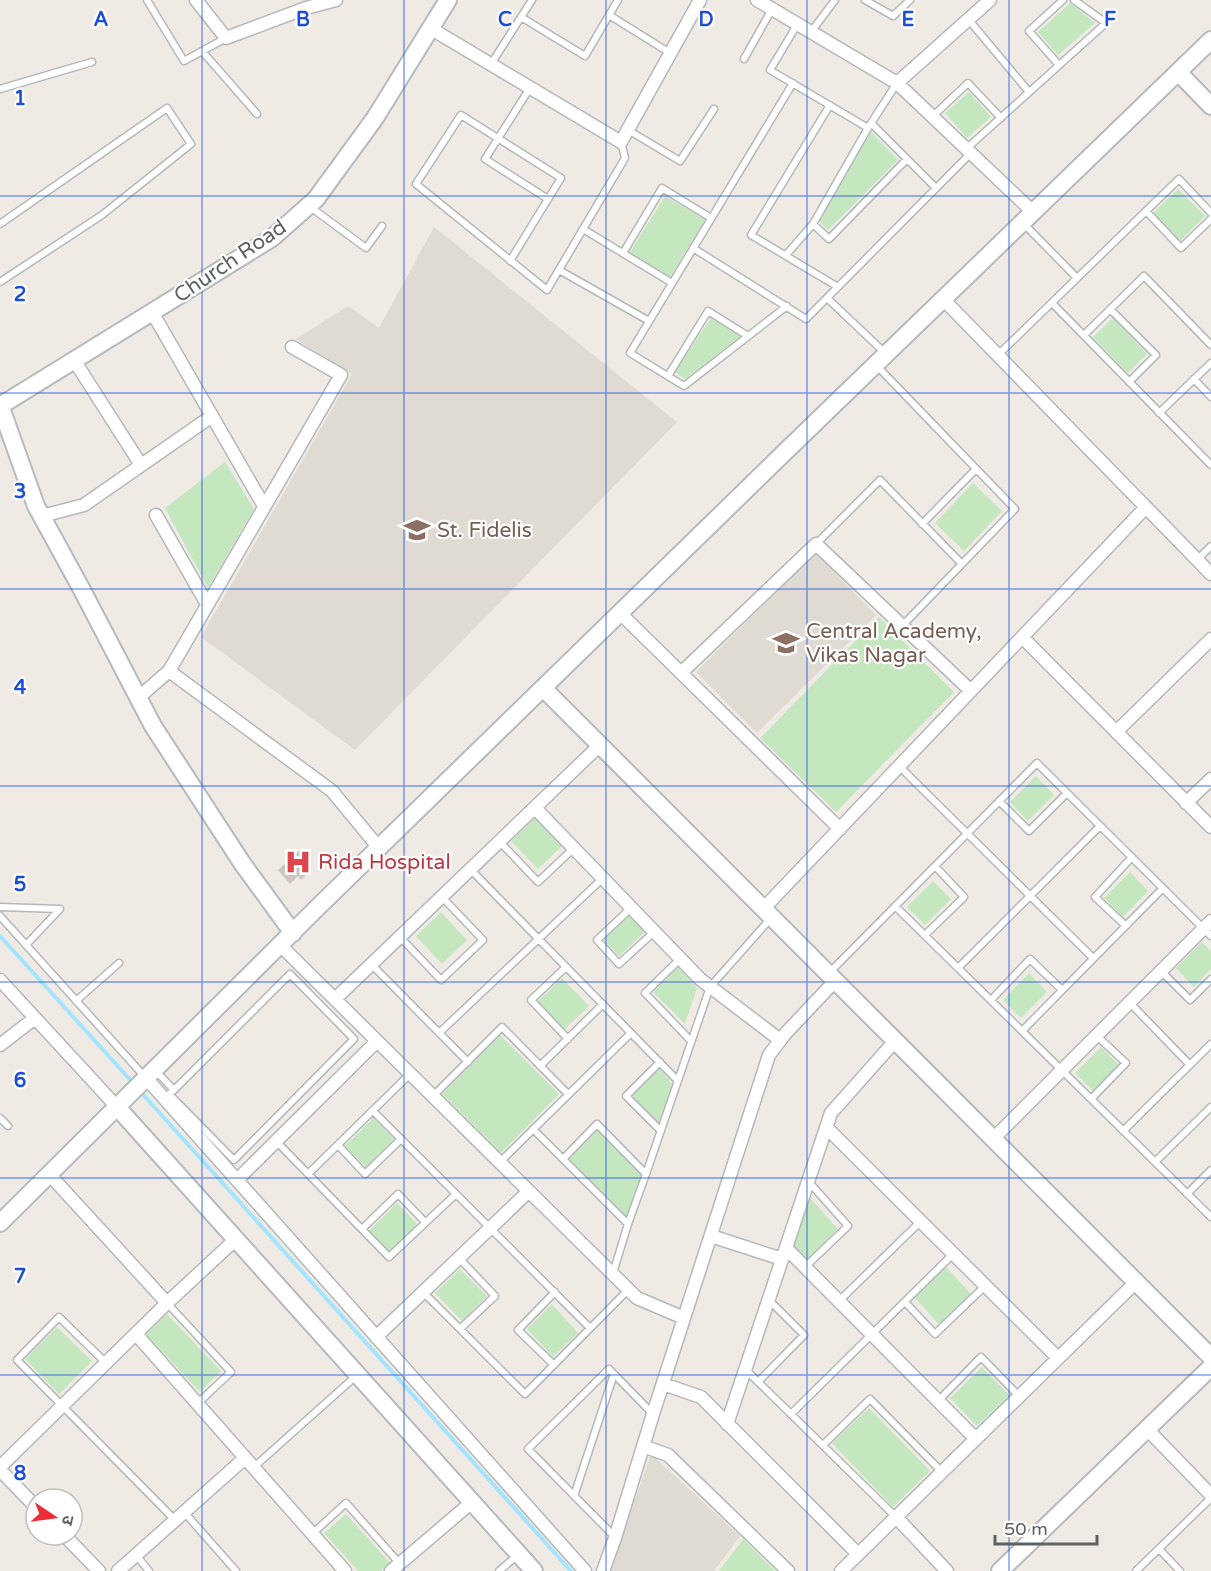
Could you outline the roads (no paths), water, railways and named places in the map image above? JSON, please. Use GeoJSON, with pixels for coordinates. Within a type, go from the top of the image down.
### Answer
{"type":"FeatureCollection","features":[{"type":"Feature","properties":{"kind":"street"},"geometry":{"type":"LineString","coordinates":[[196,0],[226,39],[306,8],[336,0]]}},
{"type":"Feature","properties":{"kind":"street","name":"Church Road"},"geometry":{"type":"LineString","coordinates":[[0,406],[272,238],[316,199],[375,118],[448,0]]}},
{"type":"Feature","properties":{"kind":"street"},"geometry":{"type":"LineString","coordinates":[[430,28],[621,142],[700,0]]}},
{"type":"Feature","properties":{"kind":"street"},"geometry":{"type":"LineString","coordinates":[[757,0],[897,83],[968,151],[1028,217]]}},
{"type":"Feature","properties":{"kind":"street"},"geometry":{"type":"LineString","coordinates":[[897,83],[985,1]]}},
{"type":"Feature","properties":{"kind":"street"},"geometry":{"type":"LineString","coordinates":[[0,1222],[379,848],[1211,40]]}},
{"type":"Feature","properties":{"kind":"street"},"geometry":{"type":"LineString","coordinates":[[1178,72],[1211,106]]}},
{"type":"Feature","properties":{"kind":"street"},"geometry":{"type":"LineString","coordinates":[[943,299],[1211,574]]}},
{"type":"Feature","properties":{"kind":"street"},"geometry":{"type":"LineString","coordinates":[[152,312],[264,506]]}},
{"type":"Feature","properties":{"kind":"street"},"geometry":{"type":"LineString","coordinates":[[138,698],[169,671],[341,375],[292,347]]}},
{"type":"Feature","properties":{"kind":"street"},"geometry":{"type":"LineString","coordinates":[[74,360],[141,465]]}},
{"type":"Feature","properties":{"kind":"street"},"geometry":{"type":"LineString","coordinates":[[0,406],[36,506],[153,726],[242,863],[293,933]]}},
{"type":"Feature","properties":{"kind":"street"},"geometry":{"type":"LineString","coordinates":[[42,516],[84,505],[212,416]]}},
{"type":"Feature","properties":{"kind":"street"},"geometry":{"type":"LineString","coordinates":[[768,913],[840,828],[1146,507]]}},
{"type":"Feature","properties":{"kind":"street"},"geometry":{"type":"LineString","coordinates":[[156,515],[207,604]]}},
{"type":"Feature","properties":{"kind":"street"},"geometry":{"type":"LineString","coordinates":[[681,673],[816,544],[971,691]]}},
{"type":"Feature","properties":{"kind":"street"},"geometry":{"type":"LineString","coordinates":[[620,613],[840,828]]}},
{"type":"Feature","properties":{"kind":"street"},"geometry":{"type":"LineString","coordinates":[[1022,637],[1211,827]]}},
{"type":"Feature","properties":{"kind":"street"},"geometry":{"type":"LineString","coordinates":[[1116,732],[1211,639]]}},
{"type":"Feature","properties":{"kind":"street"},"geometry":{"type":"LineString","coordinates":[[169,671],[332,791],[379,848]]}},
{"type":"Feature","properties":{"kind":"street"},"geometry":{"type":"LineString","coordinates":[[543,688],[1136,1282],[1210,1368],[1000,1571]]}},
{"type":"Feature","properties":{"kind":"street"},"geometry":{"type":"LineString","coordinates":[[335,999],[600,745]]}},
{"type":"Feature","properties":{"kind":"street"},"geometry":{"type":"LineString","coordinates":[[1186,803],[1211,779]]}},
{"type":"Feature","properties":{"kind":"street"},"geometry":{"type":"LineString","coordinates":[[535,808],[700,979],[780,1040]]}},
{"type":"Feature","properties":{"kind":"street"},"geometry":{"type":"LineString","coordinates":[[993,1139],[1161,971],[1208,929]]}},
{"type":"Feature","properties":{"kind":"street"},"geometry":{"type":"LineString","coordinates":[[280,945],[628,1290],[637,1298],[684,1318]]}},
{"type":"Feature","properties":{"kind":"street"},"geometry":{"type":"LineString","coordinates":[[603,1571],[769,1055],[832,977]]}},
{"type":"Feature","properties":{"kind":"street"},"geometry":{"type":"LineString","coordinates":[[0,980],[534,1571]]}},
{"type":"Feature","properties":{"kind":"street"},"geometry":{"type":"LineString","coordinates":[[0,1046],[35,1018]]}},
{"type":"Feature","properties":{"kind":"street"},"geometry":{"type":"LineString","coordinates":[[237,1180],[377,1041]]}},
{"type":"Feature","properties":{"kind":"street"},"geometry":{"type":"LineString","coordinates":[[728,1424],[831,1113],[895,1041]]}},
{"type":"Feature","properties":{"kind":"street"},"geometry":{"type":"LineString","coordinates":[[143,1081],[237,1180],[585,1571]]}},
{"type":"Feature","properties":{"kind":"street"},"geometry":{"type":"LineString","coordinates":[[826,1127],[1058,1358]]}},
{"type":"Feature","properties":{"kind":"street"},"geometry":{"type":"LineString","coordinates":[[49,1174],[167,1303]]}},
{"type":"Feature","properties":{"kind":"street"},"geometry":{"type":"LineString","coordinates":[[376,1337],[529,1191]]}},
{"type":"Feature","properties":{"kind":"street"},"geometry":{"type":"LineString","coordinates":[[711,1236],[784,1254],[805,1267],[976,1439]]}},
{"type":"Feature","properties":{"kind":"street"},"geometry":{"type":"LineString","coordinates":[[24,1494],[0,1468],[167,1303],[236,1239]]}},
{"type":"Feature","properties":{"kind":"street"},"geometry":{"type":"LineString","coordinates":[[841,1571],[1136,1282]]}},
{"type":"Feature","properties":{"kind":"street"},"geometry":{"type":"LineString","coordinates":[[136,1334],[345,1571]]}},
{"type":"Feature","properties":{"kind":"street"},"geometry":{"type":"LineString","coordinates":[[663,1384],[701,1397],[858,1554]]}},
{"type":"Feature","properties":{"kind":"street"},"geometry":{"type":"LineString","coordinates":[[1147,1429],[1211,1496]]}},
{"type":"Feature","properties":{"kind":"street"},"geometry":{"type":"LineString","coordinates":[[644,1446],[668,1455],[788,1571]]}},
{"type":"Feature","properties":{"kind":"street"},"geometry":{"type":"LineString","coordinates":[[118,1571],[180,1516],[249,1462]]}},
{"type":"Feature","properties":{"kind":"street"},"geometry":{"type":"LineString","coordinates":[[395,1567],[471,1502]]}},
{"type":"Feature","properties":{"kind":"street"},"geometry":{"type":"LineString","coordinates":[[896,1517],[948,1571]]}},
{"type":"Feature","properties":{"kind":"street"},"geometry":{"type":"LineString","coordinates":[[76,1547],[99,1571]]}},
{"type":"Feature","properties":{"kind":"lane"},"geometry":{"type":"LineString","coordinates":[[147,0],[184,61],[226,39]]}},
{"type":"Feature","properties":{"kind":"lane"},"geometry":{"type":"LineString","coordinates":[[491,64],[532,0]]}},
{"type":"Feature","properties":{"kind":"lane"},"geometry":{"type":"LineString","coordinates":[[521,17],[585,56],[618,0]]}},
{"type":"Feature","properties":{"kind":"lane"},"geometry":{"type":"LineString","coordinates":[[812,32],[835,0]]}},
{"type":"Feature","properties":{"kind":"lane"},"geometry":{"type":"LineString","coordinates":[[866,0],[893,16],[910,0]]}},
{"type":"Feature","properties":{"kind":"lane"},"geometry":{"type":"LineString","coordinates":[[1059,65],[1029,32],[1063,0]]}},
{"type":"Feature","properties":{"kind":"lane"},"geometry":{"type":"LineString","coordinates":[[693,248],[806,319],[936,188],[1001,118],[1106,23],[1074,0]]}},
{"type":"Feature","properties":{"kind":"lane"},"geometry":{"type":"LineString","coordinates":[[744,59],[772,9]]}},
{"type":"Feature","properties":{"kind":"lane"},"geometry":{"type":"LineString","coordinates":[[609,15],[671,53]]}},
{"type":"Feature","properties":{"kind":"lane"},"geometry":{"type":"LineString","coordinates":[[968,19],[1029,92]]}},
{"type":"Feature","properties":{"kind":"lane"},"geometry":{"type":"LineString","coordinates":[[798,24],[770,70],[870,125],[936,188]]}},
{"type":"Feature","properties":{"kind":"lane"},"geometry":{"type":"LineString","coordinates":[[202,51],[257,114]]}},
{"type":"Feature","properties":{"kind":"lane"},"geometry":{"type":"LineString","coordinates":[[0,89],[92,62]]}},
{"type":"Feature","properties":{"kind":"lane"},"geometry":{"type":"LineString","coordinates":[[787,306],[684,386],[630,353],[793,83]]}},
{"type":"Feature","properties":{"kind":"lane"},"geometry":{"type":"LineString","coordinates":[[786,255],[813,224],[897,83]]}},
{"type":"Feature","properties":{"kind":"lane"},"geometry":{"type":"LineString","coordinates":[[933,116],[968,84],[1001,118]]}},
{"type":"Feature","properties":{"kind":"lane"},"geometry":{"type":"LineString","coordinates":[[530,88],[486,159],[549,199]]}},
{"type":"Feature","properties":{"kind":"lane"},"geometry":{"type":"LineString","coordinates":[[830,105],[751,235],[838,287]]}},
{"type":"Feature","properties":{"kind":"lane"},"geometry":{"type":"LineString","coordinates":[[0,224],[167,108],[191,144],[102,215],[0,282]]}},
{"type":"Feature","properties":{"kind":"lane"},"geometry":{"type":"LineString","coordinates":[[628,130],[680,161],[714,109]]}},
{"type":"Feature","properties":{"kind":"lane"},"geometry":{"type":"LineString","coordinates":[[510,261],[561,178],[461,115],[416,184],[510,261],[547,290],[625,158],[621,142]]}},
{"type":"Feature","properties":{"kind":"lane"},"geometry":{"type":"LineString","coordinates":[[813,224],[829,239],[907,159]]}},
{"type":"Feature","properties":{"kind":"lane"},"geometry":{"type":"LineString","coordinates":[[998,355],[1179,179],[1211,213]]}},
{"type":"Feature","properties":{"kind":"lane"},"geometry":{"type":"LineString","coordinates":[[623,253],[662,188],[711,218]]}},
{"type":"Feature","properties":{"kind":"lane"},"geometry":{"type":"LineString","coordinates":[[308,206],[366,248],[381,225]]}},
{"type":"Feature","properties":{"kind":"lane"},"geometry":{"type":"LineString","coordinates":[[1146,211],[1181,248],[1211,219]]}},
{"type":"Feature","properties":{"kind":"lane"},"geometry":{"type":"LineString","coordinates":[[1028,217],[1077,278]]}},
{"type":"Feature","properties":{"kind":"lane"},"geometry":{"type":"LineString","coordinates":[[583,229],[672,283]]}},
{"type":"Feature","properties":{"kind":"lane"},"geometry":{"type":"LineString","coordinates":[[559,270],[649,321]]}},
{"type":"Feature","properties":{"kind":"lane"},"geometry":{"type":"LineString","coordinates":[[1084,335],[1144,276],[1211,345]]}},
{"type":"Feature","properties":{"kind":"lane"},"geometry":{"type":"LineString","coordinates":[[827,298],[976,469],[1015,509],[902,626]]}},
{"type":"Feature","properties":{"kind":"lane"},"geometry":{"type":"LineString","coordinates":[[1052,303],[1211,465]]}},
{"type":"Feature","properties":{"kind":"lane"},"geometry":{"type":"LineString","coordinates":[[1110,309],[1156,355],[1129,382]]}},
{"type":"Feature","properties":{"kind":"lane"},"geometry":{"type":"LineString","coordinates":[[668,376],[708,311],[748,336]]}},
{"type":"Feature","properties":{"kind":"lane"},"geometry":{"type":"LineString","coordinates":[[1160,413],[1211,363]]}},
{"type":"Feature","properties":{"kind":"lane"},"geometry":{"type":"LineString","coordinates":[[1194,379],[1211,397]]}},
{"type":"Feature","properties":{"kind":"lane"},"geometry":{"type":"LineString","coordinates":[[922,524],[976,469]]}},
{"type":"Feature","properties":{"kind":"lane"},"geometry":{"type":"LineString","coordinates":[[816,544],[880,480],[962,564]]}},
{"type":"Feature","properties":{"kind":"lane"},"geometry":{"type":"LineString","coordinates":[[1197,560],[1211,546]]}},
{"type":"Feature","properties":{"kind":"lane"},"geometry":{"type":"LineString","coordinates":[[832,977],[895,906],[1037,763],[1163,888],[1208,929]]}},
{"type":"Feature","properties":{"kind":"lane"},"geometry":{"type":"LineString","coordinates":[[899,766],[1093,958]]}},
{"type":"Feature","properties":{"kind":"lane"},"geometry":{"type":"LineString","coordinates":[[999,801],[1029,831],[1067,794]]}},
{"type":"Feature","properties":{"kind":"lane"},"geometry":{"type":"LineString","coordinates":[[958,968],[1100,826]]}},
{"type":"Feature","properties":{"kind":"lane"},"geometry":{"type":"LineString","coordinates":[[499,841],[538,882],[574,848]]}},
{"type":"Feature","properties":{"kind":"lane"},"geometry":{"type":"LineString","coordinates":[[1125,926],[1095,897],[1132,857]]}},
{"type":"Feature","properties":{"kind":"lane"},"geometry":{"type":"LineString","coordinates":[[925,935],[964,897],[935,866]]}},
{"type":"Feature","properties":{"kind":"lane"},"geometry":{"type":"LineString","coordinates":[[470,870],[678,1081]]}},
{"type":"Feature","properties":{"kind":"lane"},"geometry":{"type":"LineString","coordinates":[[439,1033],[603,878]]}},
{"type":"Feature","properties":{"kind":"lane"},"geometry":{"type":"LineString","coordinates":[[1022,1031],[1163,888]]}},
{"type":"Feature","properties":{"kind":"lane"},"geometry":{"type":"LineString","coordinates":[[400,937],[441,980],[483,940],[442,897]]}},
{"type":"Feature","properties":{"kind":"lane"},"geometry":{"type":"LineString","coordinates":[[895,906],[1211,1218]]}},
{"type":"Feature","properties":{"kind":"lane"},"geometry":{"type":"LineString","coordinates":[[0,907],[60,909],[26,945]]}},
{"type":"Feature","properties":{"kind":"lane"},"geometry":{"type":"LineString","coordinates":[[631,908],[597,940],[619,964],[654,932]]}},
{"type":"Feature","properties":{"kind":"lane"},"geometry":{"type":"LineString","coordinates":[[612,1274],[710,987],[768,913]]}},
{"type":"Feature","properties":{"kind":"lane"},"geometry":{"type":"LineString","coordinates":[[0,916],[143,1081],[174,1090]]}},
{"type":"Feature","properties":{"kind":"lane"},"geometry":{"type":"LineString","coordinates":[[680,959],[645,993],[692,1041]]}},
{"type":"Feature","properties":{"kind":"lane"},"geometry":{"type":"LineString","coordinates":[[991,1000],[1030,959],[1062,990]]}},
{"type":"Feature","properties":{"kind":"lane"},"geometry":{"type":"LineString","coordinates":[[76,1001],[119,963]]}},
{"type":"Feature","properties":{"kind":"lane"},"geometry":{"type":"LineString","coordinates":[[371,964],[468,1062]]}},
{"type":"Feature","properties":{"kind":"lane"},"geometry":{"type":"LineString","coordinates":[[566,967],[531,1000],[568,1039]]}},
{"type":"Feature","properties":{"kind":"lane"},"geometry":{"type":"LineString","coordinates":[[1161,971],[1190,1000],[1211,979]]}},
{"type":"Feature","properties":{"kind":"lane"},"geometry":{"type":"LineString","coordinates":[[290,974],[354,1039],[234,1160],[169,1094],[174,1090],[290,974]]}},
{"type":"Feature","properties":{"kind":"lane"},"geometry":{"type":"LineString","coordinates":[[1130,1002],[1190,1065]]}},
{"type":"Feature","properties":{"kind":"lane"},"geometry":{"type":"LineString","coordinates":[[540,1065],[603,1004]]}},
{"type":"Feature","properties":{"kind":"lane"},"geometry":{"type":"LineString","coordinates":[[433,1096],[502,1027],[568,1094]]}},
{"type":"Feature","properties":{"kind":"lane"},"geometry":{"type":"LineString","coordinates":[[500,1162],[631,1033]]}},
{"type":"Feature","properties":{"kind":"lane"},"geometry":{"type":"LineString","coordinates":[[1091,1099],[1126,1063],[1097,1036]]}},
{"type":"Feature","properties":{"kind":"lane"},"geometry":{"type":"LineString","coordinates":[[1123,1131],[1211,1044]]}},
{"type":"Feature","properties":{"kind":"lane"},"geometry":{"type":"LineString","coordinates":[[660,1062],[626,1096],[661,1131]]}},
{"type":"Feature","properties":{"kind":"lane"},"geometry":{"type":"LineString","coordinates":[[308,1174],[410,1074]]}},
{"type":"Feature","properties":{"kind":"lane"},"geometry":{"type":"LineString","coordinates":[[1155,1162],[1211,1107]]}},
{"type":"Feature","properties":{"kind":"lane"},"geometry":{"type":"LineString","coordinates":[[373,1111],[590,1328]]}},
{"type":"Feature","properties":{"kind":"lane"},"geometry":{"type":"LineString","coordinates":[[0,1118],[8,1126]]}},
{"type":"Feature","properties":{"kind":"lane"},"geometry":{"type":"LineString","coordinates":[[563,1160],[597,1124],[646,1174]]}},
{"type":"Feature","properties":{"kind":"lane"},"geometry":{"type":"LineString","coordinates":[[533,1129],[628,1224]]}},
{"type":"Feature","properties":{"kind":"lane"},"geometry":{"type":"LineString","coordinates":[[338,1145],[365,1174],[401,1139]]}},
{"type":"Feature","properties":{"kind":"lane"},"geometry":{"type":"LineString","coordinates":[[276,1141],[389,1257],[456,1194]]}},
{"type":"Feature","properties":{"kind":"lane"},"geometry":{"type":"LineString","coordinates":[[1187,1194],[1211,1170]]}},
{"type":"Feature","properties":{"kind":"lane"},"geometry":{"type":"LineString","coordinates":[[805,1267],[848,1226],[808,1181]]}},
{"type":"Feature","properties":{"kind":"lane"},"geometry":{"type":"LineString","coordinates":[[362,1229],[398,1194],[426,1222]]}},
{"type":"Feature","properties":{"kind":"lane"},"geometry":{"type":"LineString","coordinates":[[839,1302],[921,1221]]}},
{"type":"Feature","properties":{"kind":"lane"},"geometry":{"type":"LineString","coordinates":[[791,1414],[953,1254]]}},
{"type":"Feature","properties":{"kind":"lane"},"geometry":{"type":"LineString","coordinates":[[459,1258],[495,1296],[460,1329]]}},
{"type":"Feature","properties":{"kind":"lane"},"geometry":{"type":"LineString","coordinates":[[905,1302],[936,1334],[985,1286]]}},
{"type":"Feature","properties":{"kind":"lane"},"geometry":{"type":"LineString","coordinates":[[423,1292],[525,1394],[628,1290]]}},
{"type":"Feature","properties":{"kind":"lane"},"geometry":{"type":"LineString","coordinates":[[554,1365],[518,1330],[555,1292]]}},
{"type":"Feature","properties":{"kind":"lane"},"geometry":{"type":"LineString","coordinates":[[758,1382],[804,1335],[768,1300]]}},
{"type":"Feature","properties":{"kind":"lane"},"geometry":{"type":"LineString","coordinates":[[167,1303],[231,1372],[197,1404]]}},
{"type":"Feature","properties":{"kind":"lane"},"geometry":{"type":"LineString","coordinates":[[106,1363],[59,1317],[17,1360],[236,1571]]}},
{"type":"Feature","properties":{"kind":"lane"},"geometry":{"type":"LineString","coordinates":[[938,1401],[981,1357],[1019,1396]]}},
{"type":"Feature","properties":{"kind":"lane"},"geometry":{"type":"LineString","coordinates":[[615,1538],[528,1449],[609,1369],[653,1414]]}},
{"type":"Feature","properties":{"kind":"lane"},"geometry":{"type":"LineString","coordinates":[[746,1369],[896,1517]]}},
{"type":"Feature","properties":{"kind":"lane"},"geometry":{"type":"LineString","coordinates":[[574,1496],[614,1374]]}},
{"type":"Feature","properties":{"kind":"lane"},"geometry":{"type":"LineString","coordinates":[[249,1462],[357,1375]]}},
{"type":"Feature","properties":{"kind":"lane"},"geometry":{"type":"LineString","coordinates":[[823,1446],[870,1399],[942,1472]]}},
{"type":"Feature","properties":{"kind":"lane"},"geometry":{"type":"LineString","coordinates":[[1136,1571],[1211,1496]]}},
{"type":"Feature","properties":{"kind":"lane"},"geometry":{"type":"LineString","coordinates":[[312,1534],[346,1503],[395,1567]]}},
{"type":"Feature","properties":{"kind":"lane"},"geometry":{"type":"LineString","coordinates":[[1159,1549],[1180,1571]]}},
{"type":"Feature","properties":{"kind":"lane"},"geometry":{"type":"LineString","coordinates":[[499,1571],[519,1554]]}},
{"type":"Feature","properties":{"kind":"lane"},"geometry":{"type":"LineString","coordinates":[[136,1555],[149,1571]]}},
{"type":"Feature","properties":{"kind":"waterway"},"geometry":{"type":"LineString","coordinates":[[0,936],[134,1084]]}},
{"type":"Feature","properties":{"kind":"waterway"},"geometry":{"type":"LineString","coordinates":[[139,1090],[571,1571]]}},
{"type":"Feature","properties":{"kind":"place","name":"St. Fidelis"},"geometry":{"type":"Point","coordinates":[417,530]}},
{"type":"Feature","properties":{"kind":"place","name":"Central Academy, Vikas Nagar"},"geometry":{"type":"Point","coordinates":[786,643]}},
{"type":"Feature","properties":{"kind":"place","name":"Rida Hospital"},"geometry":{"type":"Point","coordinates":[298,862]}}]}
